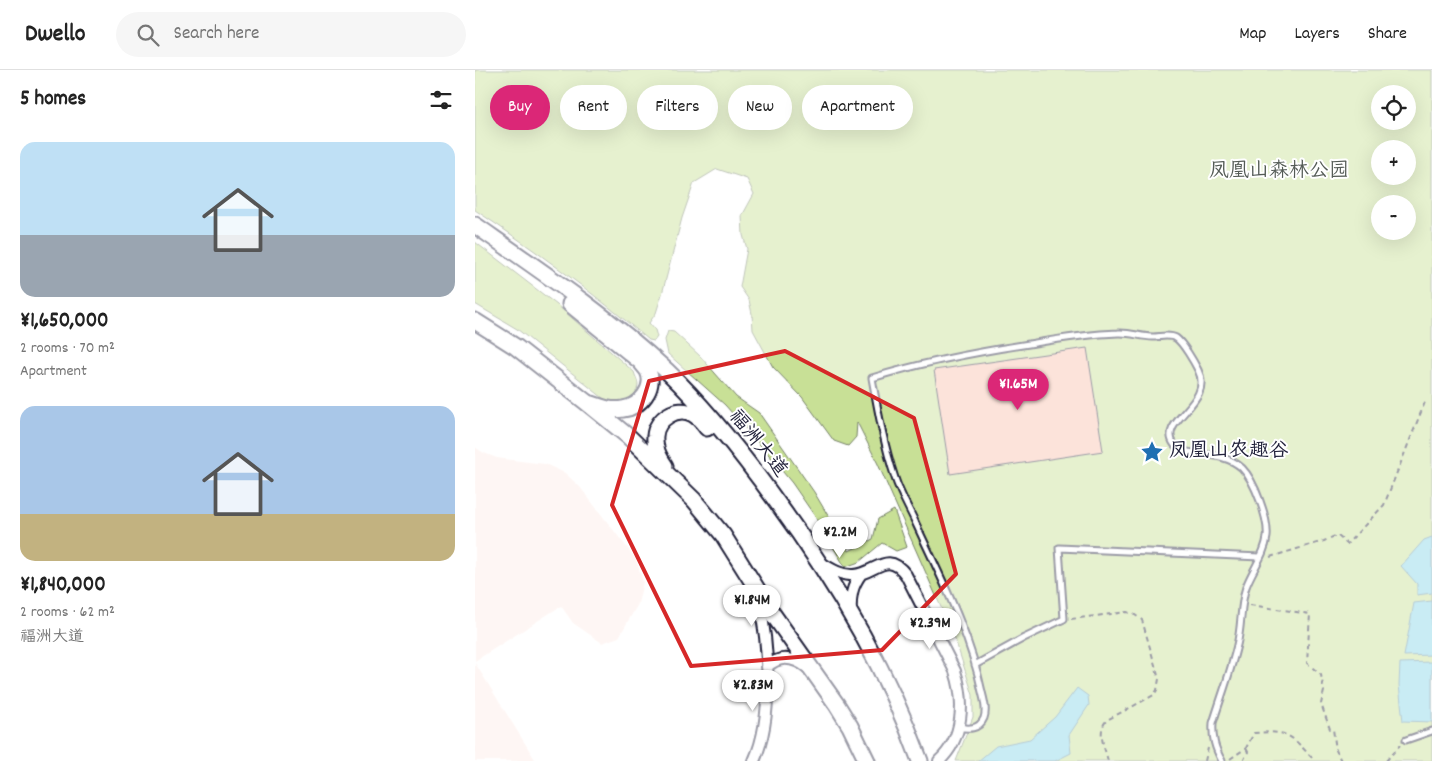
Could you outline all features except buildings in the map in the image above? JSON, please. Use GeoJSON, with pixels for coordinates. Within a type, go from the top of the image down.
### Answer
{"type":"FeatureCollection","features":[{"type":"Feature","properties":{"kind":"main road","name":"福洲大道"},"geometry":{"type":"LineString","coordinates":[[475,224],[594,310],[640,347],[714,421],[767,487],[818,560],[851,614],[865,638],[899,708],[920,761]]}},
{"type":"Feature","properties":{"kind":"main road"},"geometry":{"type":"LineString","coordinates":[[508,248],[567,302],[641,362],[647,370],[650,377],[648,389],[643,399],[634,406],[616,410],[586,402]]}},
{"type":"Feature","properties":{"kind":"main road"},"geometry":{"type":"LineString","coordinates":[[475,321],[515,347],[586,402],[629,437],[678,484],[723,535],[772,613],[850,726],[867,761]]}},
{"type":"Feature","properties":{"kind":"main road"},"geometry":{"type":"LineString","coordinates":[[678,484],[659,456],[656,448],[655,434],[666,416],[685,411],[697,417],[767,487]]}},
{"type":"Feature","properties":{"kind":"street"},"geometry":{"type":"LineString","coordinates":[[818,560],[827,567],[842,573],[861,574],[885,563],[897,566],[906,575],[955,671],[961,688],[961,713],[958,727],[949,748],[939,761]]}},
{"type":"Feature","properties":{"kind":"street"},"geometry":{"type":"LineString","coordinates":[[851,614],[850,597],[852,589],[861,574]]}},
{"type":"Feature","properties":{"kind":"street"},"geometry":{"type":"LineString","coordinates":[[754,761],[763,734],[767,667],[766,638],[755,585]]}},
{"type":"Feature","properties":{"kind":"street"},"geometry":{"type":"LineString","coordinates":[[767,667],[772,662],[787,658],[796,660],[813,671]]}},
{"type":"Feature","properties":{"kind":"lane"},"geometry":{"type":"LineString","coordinates":[[958,727],[976,727],[985,716],[984,701],[969,646],[948,594],[895,479],[883,435],[872,378],[916,364],[1052,340],[1119,333],[1152,338],[1169,336],[1175,338],[1195,365],[1202,384],[1196,400],[1173,426],[1171,432],[1173,443],[1179,450],[1223,457],[1241,467],[1249,476],[1266,519],[1267,536],[1260,557],[1246,586],[1237,643],[1213,723],[1212,736],[1221,761]]}},
{"type":"Feature","properties":{"kind":"lane"},"geometry":{"type":"LineString","coordinates":[[975,665],[1032,634],[1064,620],[1059,548],[1260,557]]}},
{"type":"Feature","properties":{"kind":"lane"},"geometry":{"type":"LineString","coordinates":[[1406,740],[1432,731]]}},
{"type":"Feature","properties":{"kind":"path"},"geometry":{"type":"LineString","coordinates":[[1260,557],[1274,556],[1324,541],[1337,535],[1347,544],[1383,505],[1425,402]]}},
{"type":"Feature","properties":{"kind":"path"},"geometry":{"type":"LineString","coordinates":[[1243,604],[1310,614],[1307,663],[1321,676],[1324,691],[1321,704],[1330,729],[1333,729],[1336,750],[1341,761]]}},
{"type":"Feature","properties":{"kind":"path"},"geometry":{"type":"LineString","coordinates":[[1064,620],[1127,612],[1142,620],[1159,679],[1157,690],[1154,695],[1107,720],[1102,725],[1101,734],[1108,761]]}},
{"type":"Feature","properties":{"kind":"path"},"geometry":{"type":"LineString","coordinates":[[1227,761],[1246,748],[1254,733],[1274,731],[1291,736],[1315,761]]}},
{"type":"Feature","properties":{"kind":"path"},"geometry":{"type":"LineString","coordinates":[[1386,761],[1406,740]]}},
{"type":"Feature","properties":{"kind":"path"},"geometry":{"type":"LineString","coordinates":[[1243,761],[1248,752],[1246,748]]}},
{"type":"Feature","properties":{"kind":"highlighted area"},"geometry":{"type":"Polygon","coordinates":[[[785,351],[914,418],[956,574],[882,650],[691,666],[612,505],[649,381],[785,351]]]}},
{"type":"Feature","properties":{"kind":"shaded area"},"geometry":{"type":"Polygon","coordinates":[[[475,447],[497,458],[545,464],[565,473],[580,487],[636,559],[643,582],[638,604],[619,637],[602,643],[573,623],[561,606],[475,661],[475,447]]]}},
{"type":"Feature","properties":{"kind":"shaded area"},"geometry":{"type":"Polygon","coordinates":[[[475,663],[536,761],[475,761],[475,663]]]}},
{"type":"Feature","properties":{"kind":"green space","name":"凤凰山农趣谷"},"geometry":{"type":"Polygon","coordinates":[[[475,70],[1432,70],[1432,761],[956,761],[973,717],[973,695],[955,639],[878,464],[857,422],[856,437],[848,446],[834,441],[802,397],[773,367],[753,330],[749,300],[740,287],[747,249],[743,235],[742,216],[754,194],[747,179],[717,169],[694,183],[682,218],[656,313],[649,323],[655,330],[657,337],[654,341],[649,340],[606,305],[475,210],[475,70]]]}},
{"type":"Feature","properties":{"kind":"green space"},"geometry":{"type":"Polygon","coordinates":[[[475,242],[557,305],[634,372],[638,384],[635,394],[627,401],[618,403],[608,402],[517,329],[475,304],[475,242]]]}},
{"type":"Feature","properties":{"kind":"green space"},"geometry":{"type":"Polygon","coordinates":[[[668,331],[674,332],[700,356],[736,397],[759,413],[814,492],[849,551],[873,539],[878,519],[894,510],[907,547],[896,551],[882,543],[859,562],[845,567],[814,515],[792,483],[769,455],[725,405],[668,354],[665,340],[668,331]]]}},
{"type":"Feature","properties":{"kind":"water"},"geometry":{"type":"Polygon","coordinates":[[[1432,537],[1432,593],[1417,595],[1417,584],[1401,566],[1424,540],[1432,537]]]}},
{"type":"Feature","properties":{"kind":"water"},"geometry":{"type":"Polygon","coordinates":[[[1432,601],[1432,655],[1404,656],[1414,603],[1432,601]]]}},
{"type":"Feature","properties":{"kind":"water"},"geometry":{"type":"Polygon","coordinates":[[[1432,662],[1432,722],[1403,721],[1399,685],[1400,663],[1432,662]]]}},
{"type":"Feature","properties":{"kind":"water"},"geometry":{"type":"Polygon","coordinates":[[[1077,688],[1088,696],[1089,705],[1069,735],[1071,753],[1055,761],[978,761],[996,746],[1030,739],[1055,717],[1077,688]]]}},
{"type":"Feature","properties":{"kind":"place","name":"凤凰山农趣谷"},"geometry":{"type":"Point","coordinates":[1152,452]}},
{"type":"Feature","properties":{"kind":"park label","name":"凤凰山森林公园"},"geometry":{"type":"Point","coordinates":[1279,172]}}]}
